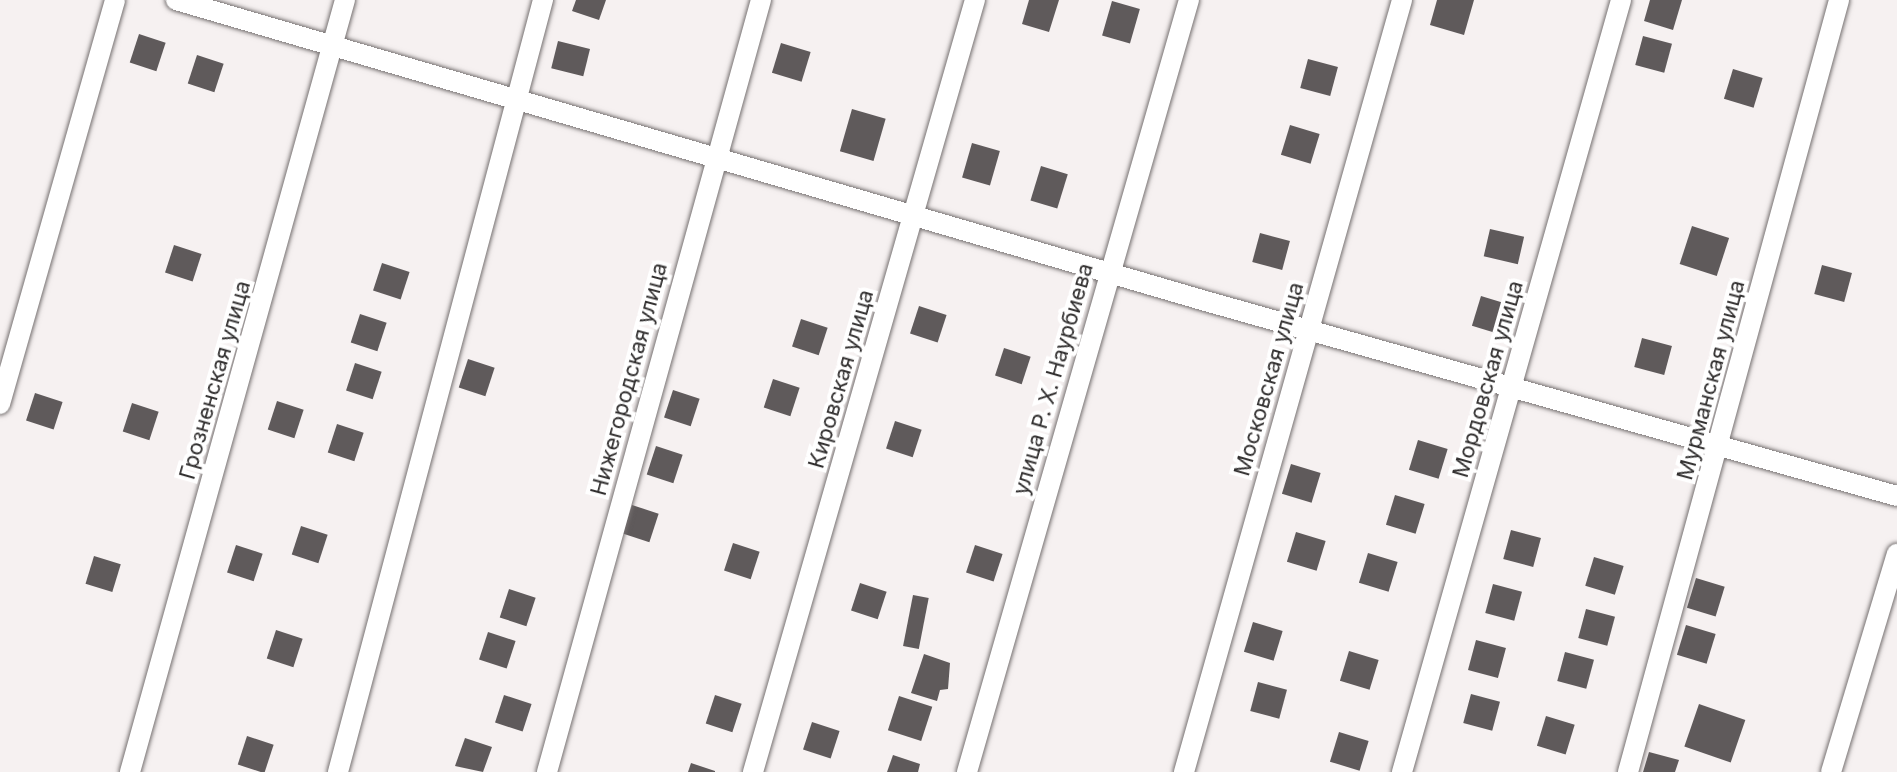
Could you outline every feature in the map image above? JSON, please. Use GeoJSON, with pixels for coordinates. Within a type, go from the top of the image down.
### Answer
{"type":"FeatureCollection","features":[{"type":"Feature","properties":{"kind":"street"},"geometry":{"type":"LineString","coordinates":[[0,404],[115,0]]}},
{"type":"Feature","properties":{"kind":"street"},"geometry":{"type":"LineString","coordinates":[[176,0],[1108,273],[1719,442],[1897,496]]}},
{"type":"Feature","properties":{"kind":"street","name":"Грозненская улица"},"geometry":{"type":"LineString","coordinates":[[130,772],[345,0]]}},
{"type":"Feature","properties":{"kind":"street"},"geometry":{"type":"LineString","coordinates":[[338,772],[543,0]]}},
{"type":"Feature","properties":{"kind":"street","name":"Нижегородская улица"},"geometry":{"type":"LineString","coordinates":[[547,772],[714,157],[761,0]]}},
{"type":"Feature","properties":{"kind":"street","name":"Кировская улица"},"geometry":{"type":"LineString","coordinates":[[753,772],[975,0]]}},
{"type":"Feature","properties":{"kind":"street","name":"улица Р. Х. Наурбиева"},"geometry":{"type":"LineString","coordinates":[[967,772],[1189,0]]}},
{"type":"Feature","properties":{"kind":"street","name":"Московская улица"},"geometry":{"type":"LineString","coordinates":[[1184,772],[1402,0]]}},
{"type":"Feature","properties":{"kind":"street","name":"Мордовская улица"},"geometry":{"type":"LineString","coordinates":[[1402,772],[1621,0]]}},
{"type":"Feature","properties":{"kind":"street","name":"Мурманская улица"},"geometry":{"type":"LineString","coordinates":[[1628,772],[1839,0]]}},
{"type":"Feature","properties":{"kind":"street"},"geometry":{"type":"LineString","coordinates":[[1831,772],[1897,554]]}},
{"type":"Feature","properties":{"kind":"building"},"geometry":{"type":"Polygon","coordinates":[[[576,0],[606,0],[599,20],[572,11],[576,0]]]}},
{"type":"Feature","properties":{"kind":"building"},"geometry":{"type":"Polygon","coordinates":[[[1029,0],[1059,0],[1049,32],[1022,24],[1029,0]]]}},
{"type":"Feature","properties":{"kind":"building"},"geometry":{"type":"Polygon","coordinates":[[[1437,0],[1474,0],[1464,35],[1430,25],[1437,0]]]}},
{"type":"Feature","properties":{"kind":"building"},"geometry":{"type":"Polygon","coordinates":[[[1650,0],[1682,0],[1673,30],[1644,21],[1650,0]]]}},
{"type":"Feature","properties":{"kind":"building"},"geometry":{"type":"Polygon","coordinates":[[[1112,1],[1140,9],[1130,44],[1102,36],[1112,1]]]}},
{"type":"Feature","properties":{"kind":"building"},"geometry":{"type":"Polygon","coordinates":[[[139,34],[166,43],[156,71],[130,63],[139,34]]]}},
{"type":"Feature","properties":{"kind":"building"},"geometry":{"type":"Polygon","coordinates":[[[1643,36],[1672,44],[1664,73],[1635,65],[1643,36]]]}},
{"type":"Feature","properties":{"kind":"building"},"geometry":{"type":"Polygon","coordinates":[[[558,41],[590,49],[583,76],[551,68],[558,41]]]}},
{"type":"Feature","properties":{"kind":"building"},"geometry":{"type":"Polygon","coordinates":[[[781,43],[811,52],[802,82],[772,73],[781,43]]]}},
{"type":"Feature","properties":{"kind":"building"},"geometry":{"type":"Polygon","coordinates":[[[197,55],[224,64],[214,92],[188,84],[197,55]]]}},
{"type":"Feature","properties":{"kind":"building"},"geometry":{"type":"Polygon","coordinates":[[[1308,59],[1338,67],[1330,96],[1300,88],[1308,59]]]}},
{"type":"Feature","properties":{"kind":"building"},"geometry":{"type":"Polygon","coordinates":[[[1733,69],[1763,78],[1754,108],[1724,99],[1733,69]]]}},
{"type":"Feature","properties":{"kind":"building"},"geometry":{"type":"Polygon","coordinates":[[[852,109],[886,119],[874,161],[840,151],[852,109]]]}},
{"type":"Feature","properties":{"kind":"building"},"geometry":{"type":"Polygon","coordinates":[[[1290,125],[1320,134],[1311,164],[1281,155],[1290,125]]]}},
{"type":"Feature","properties":{"kind":"building"},"geometry":{"type":"Polygon","coordinates":[[[972,143],[1000,151],[990,186],[962,178],[972,143]]]}},
{"type":"Feature","properties":{"kind":"building"},"geometry":{"type":"Polygon","coordinates":[[[1041,166],[1068,174],[1057,209],[1030,200],[1041,166]]]}},
{"type":"Feature","properties":{"kind":"building"},"geometry":{"type":"Polygon","coordinates":[[[1692,226],[1729,238],[1717,276],[1680,264],[1692,226]]]}},
{"type":"Feature","properties":{"kind":"building"},"geometry":{"type":"Polygon","coordinates":[[[1490,229],[1524,237],[1518,264],[1484,256],[1490,229]]]}},
{"type":"Feature","properties":{"kind":"building"},"geometry":{"type":"Polygon","coordinates":[[[1260,233],[1290,241],[1282,270],[1252,262],[1260,233]]]}},
{"type":"Feature","properties":{"kind":"building"},"geometry":{"type":"Polygon","coordinates":[[[174,245],[202,254],[193,282],[165,273],[174,245]]]}},
{"type":"Feature","properties":{"kind":"building"},"geometry":{"type":"Polygon","coordinates":[[[382,263],[410,272],[401,300],[373,291],[382,263]]]}},
{"type":"Feature","properties":{"kind":"building"},"geometry":{"type":"Polygon","coordinates":[[[1822,265],[1852,273],[1844,302],[1814,294],[1822,265]]]}},
{"type":"Feature","properties":{"kind":"building"},"geometry":{"type":"Polygon","coordinates":[[[1481,296],[1510,305],[1501,334],[1472,326],[1481,296]]]}},
{"type":"Feature","properties":{"kind":"building"},"geometry":{"type":"Polygon","coordinates":[[[919,306],[947,315],[938,343],[910,334],[919,306]]]}},
{"type":"Feature","properties":{"kind":"building"},"geometry":{"type":"Polygon","coordinates":[[[360,314],[387,323],[377,351],[351,343],[360,314]]]}},
{"type":"Feature","properties":{"kind":"building"},"geometry":{"type":"Polygon","coordinates":[[[801,319],[828,328],[819,355],[792,347],[801,319]]]}},
{"type":"Feature","properties":{"kind":"building"},"geometry":{"type":"Polygon","coordinates":[[[1642,338],[1672,346],[1664,375],[1634,367],[1642,338]]]}},
{"type":"Feature","properties":{"kind":"building"},"geometry":{"type":"Polygon","coordinates":[[[1004,348],[1031,357],[1022,384],[995,376],[1004,348]]]}},
{"type":"Feature","properties":{"kind":"building"},"geometry":{"type":"Polygon","coordinates":[[[468,359],[495,368],[485,396],[459,388],[468,359]]]}},
{"type":"Feature","properties":{"kind":"building"},"geometry":{"type":"Polygon","coordinates":[[[355,363],[382,372],[373,399],[346,391],[355,363]]]}},
{"type":"Feature","properties":{"kind":"building"},"geometry":{"type":"Polygon","coordinates":[[[773,379],[800,388],[790,416],[764,408],[773,379]]]}},
{"type":"Feature","properties":{"kind":"building"},"geometry":{"type":"Polygon","coordinates":[[[673,390],[700,399],[691,426],[664,418],[673,390]]]}},
{"type":"Feature","properties":{"kind":"building"},"geometry":{"type":"Polygon","coordinates":[[[35,393],[63,402],[54,430],[26,421],[35,393]]]}},
{"type":"Feature","properties":{"kind":"building"},"geometry":{"type":"Polygon","coordinates":[[[277,401],[304,410],[294,438],[268,430],[277,401]]]}},
{"type":"Feature","properties":{"kind":"building"},"geometry":{"type":"Polygon","coordinates":[[[132,403],[159,412],[149,440],[123,432],[132,403]]]}},
{"type":"Feature","properties":{"kind":"building"},"geometry":{"type":"Polygon","coordinates":[[[895,421],[922,430],[913,457],[886,449],[895,421]]]}},
{"type":"Feature","properties":{"kind":"building"},"geometry":{"type":"Polygon","coordinates":[[[337,424],[364,433],[354,461],[328,453],[337,424]]]}},
{"type":"Feature","properties":{"kind":"building"},"geometry":{"type":"Polygon","coordinates":[[[1418,440],[1448,449],[1439,479],[1409,470],[1418,440]]]}},
{"type":"Feature","properties":{"kind":"building"},"geometry":{"type":"Polygon","coordinates":[[[656,446],[683,455],[673,483],[647,475],[656,446]]]}},
{"type":"Feature","properties":{"kind":"building"},"geometry":{"type":"Polygon","coordinates":[[[1291,464],[1321,473],[1312,503],[1282,494],[1291,464]]]}},
{"type":"Feature","properties":{"kind":"building"},"geometry":{"type":"Polygon","coordinates":[[[1395,495],[1425,504],[1416,534],[1386,525],[1395,495]]]}},
{"type":"Feature","properties":{"kind":"building"},"geometry":{"type":"Polygon","coordinates":[[[632,505],[659,514],[649,542],[623,534],[632,505]]]}},
{"type":"Feature","properties":{"kind":"building"},"geometry":{"type":"Polygon","coordinates":[[[301,526],[328,535],[318,563],[292,555],[301,526]]]}},
{"type":"Feature","properties":{"kind":"building"},"geometry":{"type":"Polygon","coordinates":[[[1511,530],[1541,538],[1533,567],[1503,559],[1511,530]]]}},
{"type":"Feature","properties":{"kind":"building"},"geometry":{"type":"Polygon","coordinates":[[[1296,532],[1326,541],[1317,571],[1287,562],[1296,532]]]}},
{"type":"Feature","properties":{"kind":"building"},"geometry":{"type":"Polygon","coordinates":[[[733,543],[760,552],[751,579],[724,571],[733,543]]]}},
{"type":"Feature","properties":{"kind":"building"},"geometry":{"type":"Polygon","coordinates":[[[236,545],[263,554],[254,581],[227,573],[236,545]]]}},
{"type":"Feature","properties":{"kind":"building"},"geometry":{"type":"Polygon","coordinates":[[[975,545],[1003,554],[994,582],[966,573],[975,545]]]}},
{"type":"Feature","properties":{"kind":"building"},"geometry":{"type":"Polygon","coordinates":[[[1368,553],[1398,562],[1389,592],[1359,583],[1368,553]]]}},
{"type":"Feature","properties":{"kind":"building"},"geometry":{"type":"Polygon","coordinates":[[[94,556],[121,564],[112,592],[86,584],[94,556]]]}},
{"type":"Feature","properties":{"kind":"building"},"geometry":{"type":"Polygon","coordinates":[[[1594,557],[1624,566],[1615,595],[1585,586],[1594,557]]]}},
{"type":"Feature","properties":{"kind":"building"},"geometry":{"type":"Polygon","coordinates":[[[1696,578],[1725,587],[1716,616],[1687,608],[1696,578]]]}},
{"type":"Feature","properties":{"kind":"building"},"geometry":{"type":"Polygon","coordinates":[[[860,583],[887,592],[878,619],[851,611],[860,583]]]}},
{"type":"Feature","properties":{"kind":"building"},"geometry":{"type":"Polygon","coordinates":[[[1493,584],[1522,592],[1514,621],[1485,613],[1493,584]]]}},
{"type":"Feature","properties":{"kind":"building"},"geometry":{"type":"Polygon","coordinates":[[[509,589],[536,598],[526,626],[500,618],[509,589]]]}},
{"type":"Feature","properties":{"kind":"building"},"geometry":{"type":"Polygon","coordinates":[[[913,595],[929,598],[919,649],[903,646],[913,595]]]}},
{"type":"Feature","properties":{"kind":"building"},"geometry":{"type":"Polygon","coordinates":[[[1586,609],[1615,617],[1607,646],[1578,638],[1586,609]]]}},
{"type":"Feature","properties":{"kind":"building"},"geometry":{"type":"Polygon","coordinates":[[[1253,622],[1283,631],[1274,661],[1244,652],[1253,622]]]}},
{"type":"Feature","properties":{"kind":"building"},"geometry":{"type":"Polygon","coordinates":[[[1686,625],[1716,634],[1707,664],[1677,655],[1686,625]]]}},
{"type":"Feature","properties":{"kind":"building"},"geometry":{"type":"Polygon","coordinates":[[[276,630],[303,639],[293,667],[267,659],[276,630]]]}},
{"type":"Feature","properties":{"kind":"building"},"geometry":{"type":"Polygon","coordinates":[[[488,632],[516,641],[507,669],[479,660],[488,632]]]}},
{"type":"Feature","properties":{"kind":"building"},"geometry":{"type":"Polygon","coordinates":[[[1476,640],[1506,648],[1498,678],[1468,670],[1476,640]]]}},
{"type":"Feature","properties":{"kind":"building"},"geometry":{"type":"Polygon","coordinates":[[[1349,651],[1379,660],[1370,690],[1340,681],[1349,651]]]}},
{"type":"Feature","properties":{"kind":"building"},"geometry":{"type":"Polygon","coordinates":[[[1565,652],[1594,660],[1586,689],[1557,681],[1565,652]]]}},
{"type":"Feature","properties":{"kind":"building"},"geometry":{"type":"Polygon","coordinates":[[[924,654],[950,663],[948,689],[940,690],[937,701],[911,693],[924,654]]]}},
{"type":"Feature","properties":{"kind":"building"},"geometry":{"type":"Polygon","coordinates":[[[1258,682],[1287,690],[1279,719],[1250,711],[1258,682]]]}},
{"type":"Feature","properties":{"kind":"building"},"geometry":{"type":"Polygon","coordinates":[[[1471,694],[1500,702],[1492,731],[1463,723],[1471,694]]]}},
{"type":"Feature","properties":{"kind":"building"},"geometry":{"type":"Polygon","coordinates":[[[504,695],[532,704],[523,732],[495,723],[504,695]]]}},
{"type":"Feature","properties":{"kind":"building"},"geometry":{"type":"Polygon","coordinates":[[[715,695],[742,704],[732,732],[706,724],[715,695]]]}},
{"type":"Feature","properties":{"kind":"building"},"geometry":{"type":"Polygon","coordinates":[[[899,696],[932,707],[921,741],[888,730],[899,696]]]}},
{"type":"Feature","properties":{"kind":"building"},"geometry":{"type":"Polygon","coordinates":[[[1699,704],[1745,720],[1731,763],[1684,747],[1699,704]]]}},
{"type":"Feature","properties":{"kind":"building"},"geometry":{"type":"Polygon","coordinates":[[[1546,716],[1575,725],[1566,754],[1537,746],[1546,716]]]}},
{"type":"Feature","properties":{"kind":"building"},"geometry":{"type":"Polygon","coordinates":[[[812,722],[840,731],[831,759],[803,750],[812,722]]]}},
{"type":"Feature","properties":{"kind":"building"},"geometry":{"type":"Polygon","coordinates":[[[1339,732],[1369,741],[1360,771],[1330,762],[1339,732]]]}},
{"type":"Feature","properties":{"kind":"building"},"geometry":{"type":"Polygon","coordinates":[[[247,736],[274,745],[265,772],[238,765],[247,736]]]}},
{"type":"Feature","properties":{"kind":"building"},"geometry":{"type":"Polygon","coordinates":[[[465,738],[492,747],[483,772],[455,766],[465,738]]]}},
{"type":"Feature","properties":{"kind":"building"},"geometry":{"type":"Polygon","coordinates":[[[1649,752],[1679,760],[1675,772],[1643,772],[1649,752]]]}},
{"type":"Feature","properties":{"kind":"building"},"geometry":{"type":"Polygon","coordinates":[[[893,755],[920,764],[918,772],[887,772],[893,755]]]}},
{"type":"Feature","properties":{"kind":"building"},"geometry":{"type":"Polygon","coordinates":[[[691,763],[715,771],[715,772],[688,772],[691,763]]]}}]}
